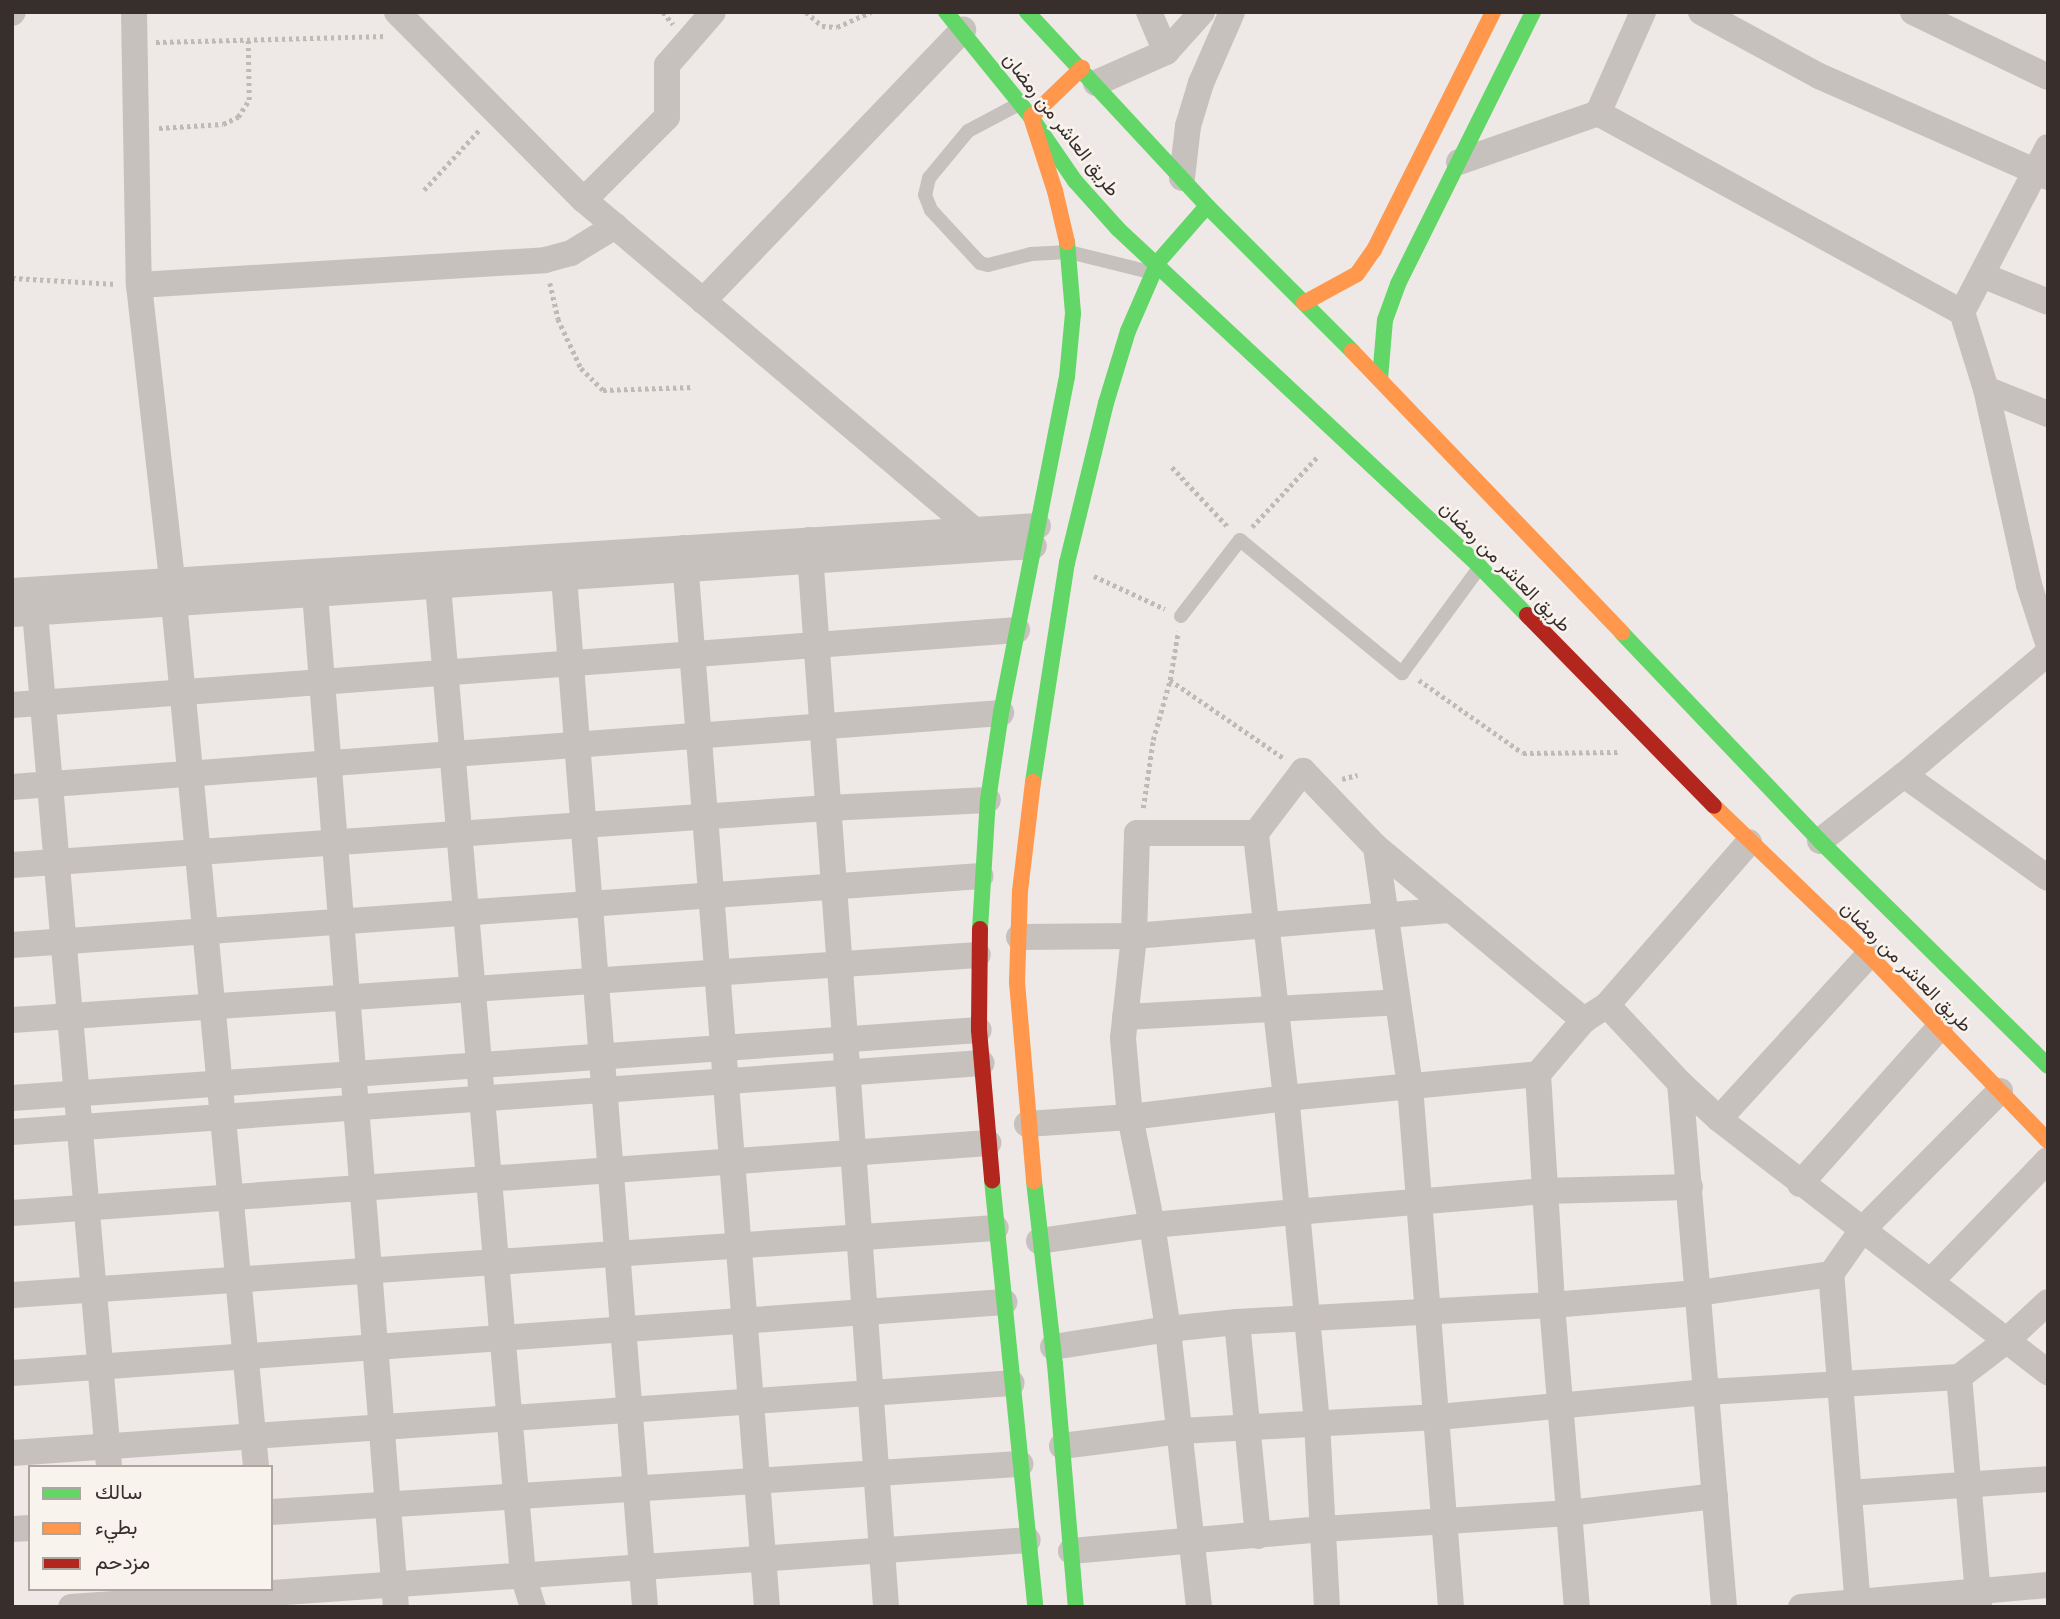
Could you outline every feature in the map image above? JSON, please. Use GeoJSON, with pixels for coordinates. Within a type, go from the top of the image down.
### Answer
{"type":"FeatureCollection","features":[{"type":"Feature","properties":{"kind":"main road","name":"طريق العاشر من رمضان"},"geometry":{"type":"LineString","coordinates":[[1027,12],[1089,75],[1207,206],[1380,379],[1820,841],[2045,1055]]}},
{"type":"Feature","properties":{"kind":"main road"},"geometry":{"type":"LineString","coordinates":[[1304,303],[1357,274],[1374,250],[1493,12]]}},
{"type":"Feature","properties":{"kind":"main road"},"geometry":{"type":"LineString","coordinates":[[1380,379],[1385,320],[1394,296],[1533,12]]}},
{"type":"Feature","properties":{"kind":"main road","name":"طريق العاشر من رمضان"},"geometry":{"type":"LineString","coordinates":[[955,21],[1031,117],[1075,181],[1155,268],[1339,433],[1479,567],[1749,842],[1869,955],[2048,1141]]}},
{"type":"Feature","properties":{"kind":"main road"},"geometry":{"type":"LineString","coordinates":[[1030,1604],[1028,1540],[979,1030],[981,876],[988,800],[1001,713],[1067,377],[1073,313],[1069,252],[1055,191],[1031,117],[1089,75]]}},
{"type":"Feature","properties":{"kind":"main road"},"geometry":{"type":"LineString","coordinates":[[1076,1607],[1053,1347],[1027,1124],[1017,982],[1020,891],[1039,733],[1067,563],[1106,403],[1128,331],[1155,268],[1207,206]]}},
{"type":"Feature","properties":{"kind":"street"},"geometry":{"type":"LineString","coordinates":[[134,12],[139,130],[139,285],[173,592],[256,1465]]}},
{"type":"Feature","properties":{"kind":"street"},"geometry":{"type":"LineString","coordinates":[[397,12],[584,200],[995,548]]}},
{"type":"Feature","properties":{"kind":"street"},"geometry":{"type":"LineString","coordinates":[[584,200],[667,117],[667,65],[713,12]]}},
{"type":"Feature","properties":{"kind":"street"},"geometry":{"type":"LineString","coordinates":[[1149,12],[1166,52]]}},
{"type":"Feature","properties":{"kind":"street"},"geometry":{"type":"LineString","coordinates":[[1089,75],[1166,52],[1202,12]]}},
{"type":"Feature","properties":{"kind":"street"},"geometry":{"type":"LineString","coordinates":[[1182,178],[1188,126],[1197,94],[1232,12]]}},
{"type":"Feature","properties":{"kind":"street"},"geometry":{"type":"LineString","coordinates":[[1459,162],[1598,113],[1643,12]]}},
{"type":"Feature","properties":{"kind":"street"},"geometry":{"type":"LineString","coordinates":[[1701,12],[1819,76],[2042,174]]}},
{"type":"Feature","properties":{"kind":"street"},"geometry":{"type":"LineString","coordinates":[[1913,12],[2048,77]]}},
{"type":"Feature","properties":{"kind":"street"},"geometry":{"type":"LineString","coordinates":[[703,301],[955,21]]}},
{"type":"Feature","properties":{"kind":"street"},"geometry":{"type":"LineString","coordinates":[[1598,113],[1962,312],[1986,389],[2029,585],[2046,626]]}},
{"type":"Feature","properties":{"kind":"street"},"geometry":{"type":"LineString","coordinates":[[1962,312],[2042,174],[2048,147]]}},
{"type":"Feature","properties":{"kind":"street"},"geometry":{"type":"LineString","coordinates":[[139,285],[544,260],[571,253],[615,226]]}},
{"type":"Feature","properties":{"kind":"street"},"geometry":{"type":"LineString","coordinates":[[1982,275],[2048,302]]}},
{"type":"Feature","properties":{"kind":"street"},"geometry":{"type":"LineString","coordinates":[[1986,389],[2048,414]]}},
{"type":"Feature","properties":{"kind":"street"},"geometry":{"type":"LineString","coordinates":[[810,550],[973,529],[1036,536]]}},
{"type":"Feature","properties":{"kind":"street"},"geometry":{"type":"LineString","coordinates":[[109,1456],[43,703],[23,613],[173,592],[810,550],[995,548],[1036,536]]}},
{"type":"Feature","properties":{"kind":"street"},"geometry":{"type":"LineString","coordinates":[[810,550],[886,1607]]}},
{"type":"Feature","properties":{"kind":"street"},"geometry":{"type":"LineString","coordinates":[[12,591],[316,594],[564,577],[684,558]]}},
{"type":"Feature","properties":{"kind":"street"},"geometry":{"type":"LineString","coordinates":[[684,558],[702,817],[767,1607]]}},
{"type":"Feature","properties":{"kind":"street"},"geometry":{"type":"LineString","coordinates":[[564,577],[645,1607]]}},
{"type":"Feature","properties":{"kind":"street"},"geometry":{"type":"LineString","coordinates":[[438,586],[523,1575],[533,1607]]}},
{"type":"Feature","properties":{"kind":"street"},"geometry":{"type":"LineString","coordinates":[[316,594],[395,1596]]}},
{"type":"Feature","properties":{"kind":"street"},"geometry":{"type":"LineString","coordinates":[[12,705],[1017,630]]}},
{"type":"Feature","properties":{"kind":"street"},"geometry":{"type":"LineString","coordinates":[[1820,841],[1904,775],[2048,653]]}},
{"type":"Feature","properties":{"kind":"street"},"geometry":{"type":"LineString","coordinates":[[12,787],[1001,713]]}},
{"type":"Feature","properties":{"kind":"street"},"geometry":{"type":"LineString","coordinates":[[1327,1607],[1317,1423],[1277,1007],[1256,833],[1303,771],[1376,847],[1584,1020]]}},
{"type":"Feature","properties":{"kind":"street"},"geometry":{"type":"LineString","coordinates":[[1904,775],[2048,878]]}},
{"type":"Feature","properties":{"kind":"street"},"geometry":{"type":"LineString","coordinates":[[12,865],[828,808],[988,800]]}},
{"type":"Feature","properties":{"kind":"street"},"geometry":{"type":"LineString","coordinates":[[1199,1607],[1194,1541],[1168,1329],[1152,1225],[1130,1116],[1122,1038],[1134,936],[1137,833],[1256,833]]}},
{"type":"Feature","properties":{"kind":"street"},"geometry":{"type":"LineString","coordinates":[[1577,1607],[1552,1305],[1538,1074],[1584,1020],[1607,1005],[1749,842]]}},
{"type":"Feature","properties":{"kind":"street"},"geometry":{"type":"LineString","coordinates":[[1376,847],[1409,1086],[1438,1417],[1451,1607]]}},
{"type":"Feature","properties":{"kind":"street"},"geometry":{"type":"LineString","coordinates":[[12,945],[981,876]]}},
{"type":"Feature","properties":{"kind":"street"},"geometry":{"type":"LineString","coordinates":[[1018,937],[1134,936],[1452,910]]}},
{"type":"Feature","properties":{"kind":"street"},"geometry":{"type":"LineString","coordinates":[[12,1020],[839,962],[978,955]]}},
{"type":"Feature","properties":{"kind":"street"},"geometry":{"type":"LineString","coordinates":[[1719,1119],[1869,955]]}},
{"type":"Feature","properties":{"kind":"street"},"geometry":{"type":"LineString","coordinates":[[1125,1017],[1398,1002]]}},
{"type":"Feature","properties":{"kind":"street"},"geometry":{"type":"LineString","coordinates":[[1607,1005],[1680,1083],[1719,1119],[1800,1184],[2048,1372]]}},
{"type":"Feature","properties":{"kind":"street"},"geometry":{"type":"LineString","coordinates":[[1800,1184],[1940,1027]]}},
{"type":"Feature","properties":{"kind":"street"},"geometry":{"type":"LineString","coordinates":[[12,1098],[979,1030]]}},
{"type":"Feature","properties":{"kind":"street"},"geometry":{"type":"LineString","coordinates":[[12,1132],[982,1063]]}},
{"type":"Feature","properties":{"kind":"street"},"geometry":{"type":"LineString","coordinates":[[1027,1124],[1538,1074]]}},
{"type":"Feature","properties":{"kind":"street"},"geometry":{"type":"LineString","coordinates":[[1680,1083],[1724,1607]]}},
{"type":"Feature","properties":{"kind":"street"},"geometry":{"type":"LineString","coordinates":[[1858,1604],[1831,1274],[1862,1230],[2000,1091]]}},
{"type":"Feature","properties":{"kind":"street"},"geometry":{"type":"LineString","coordinates":[[12,1213],[988,1143]]}},
{"type":"Feature","properties":{"kind":"street"},"geometry":{"type":"LineString","coordinates":[[1931,1281],[2048,1160]]}},
{"type":"Feature","properties":{"kind":"street"},"geometry":{"type":"LineString","coordinates":[[1039,1241],[1152,1225],[1545,1191],[1690,1188]]}},
{"type":"Feature","properties":{"kind":"street"},"geometry":{"type":"LineString","coordinates":[[12,1295],[996,1228]]}},
{"type":"Feature","properties":{"kind":"street"},"geometry":{"type":"LineString","coordinates":[[1053,1347],[1168,1329],[1237,1322],[1552,1305],[1698,1293],[1831,1274]]}},
{"type":"Feature","properties":{"kind":"street"},"geometry":{"type":"LineString","coordinates":[[1062,1446],[1180,1431],[1438,1417],[1707,1392],[1959,1377],[2006,1341],[2048,1301]]}},
{"type":"Feature","properties":{"kind":"street"},"geometry":{"type":"LineString","coordinates":[[12,1373],[1004,1302]]}},
{"type":"Feature","properties":{"kind":"street"},"geometry":{"type":"LineString","coordinates":[[1237,1322],[1258,1536]]}},
{"type":"Feature","properties":{"kind":"street"},"geometry":{"type":"LineString","coordinates":[[1959,1377],[1978,1599]]}},
{"type":"Feature","properties":{"kind":"street"},"geometry":{"type":"LineString","coordinates":[[12,1452],[109,1456],[253,1436],[1012,1383]]}},
{"type":"Feature","properties":{"kind":"street"},"geometry":{"type":"LineString","coordinates":[[273,1512],[1020,1464]]}},
{"type":"Feature","properties":{"kind":"street"},"geometry":{"type":"LineString","coordinates":[[1849,1493],[2048,1479]]}},
{"type":"Feature","properties":{"kind":"street"},"geometry":{"type":"LineString","coordinates":[[1071,1551],[1323,1529],[1569,1513],[1715,1496]]}},
{"type":"Feature","properties":{"kind":"street"},"geometry":{"type":"LineString","coordinates":[[71,1607],[121,1600],[395,1596],[523,1575],[1028,1540]]}},
{"type":"Feature","properties":{"kind":"street"},"geometry":{"type":"LineString","coordinates":[[1801,1607],[1978,1599],[2048,1585]]}},
{"type":"Feature","properties":{"kind":"lane"},"geometry":{"type":"LineString","coordinates":[[1021,104],[968,131],[929,178],[925,195],[927,203],[980,263],[997,265],[1031,254],[1069,252],[1155,268]]}},
{"type":"Feature","properties":{"kind":"lane"},"geometry":{"type":"LineString","coordinates":[[1181,617],[1240,540],[1402,673],[1479,567]]}},
{"type":"Feature","properties":{"kind":"path"},"geometry":{"type":"LineString","coordinates":[[806,12],[822,26],[837,27],[871,12]]}},
{"type":"Feature","properties":{"kind":"path"},"geometry":{"type":"LineString","coordinates":[[135,43],[419,34]]}},
{"type":"Feature","properties":{"kind":"path"},"geometry":{"type":"LineString","coordinates":[[139,130],[223,124],[238,117],[249,100],[248,41]]}},
{"type":"Feature","properties":{"kind":"path"},"geometry":{"type":"LineString","coordinates":[[424,190],[496,111]]}},
{"type":"Feature","properties":{"kind":"path"},"geometry":{"type":"LineString","coordinates":[[544,260],[558,319],[581,368],[603,390],[693,387]]}},
{"type":"Feature","properties":{"kind":"path"},"geometry":{"type":"LineString","coordinates":[[12,278],[139,285]]}},
{"type":"Feature","properties":{"kind":"path"},"geometry":{"type":"LineString","coordinates":[[1172,467],[1240,540],[1339,433]]}},
{"type":"Feature","properties":{"kind":"path"},"geometry":{"type":"LineString","coordinates":[[1067,563],[1181,617],[1170,680],[1153,740],[1137,833]]}},
{"type":"Feature","properties":{"kind":"path"},"geometry":{"type":"LineString","coordinates":[[1402,673],[1427,683],[1523,754],[1619,752]]}},
{"type":"Feature","properties":{"kind":"path"},"geometry":{"type":"LineString","coordinates":[[1170,680],[1303,771]]}},
{"type":"Feature","properties":{"kind":"traffic: fast"},"geometry":{"type":"LineString","coordinates":[[946,12],[1031,117],[1075,181],[1118,229],[1480,567],[1527,615]]}},
{"type":"Feature","properties":{"kind":"traffic: fast"},"geometry":{"type":"LineString","coordinates":[[1027,12],[1207,206],[1352,351]]}},
{"type":"Feature","properties":{"kind":"traffic: fast"},"geometry":{"type":"LineString","coordinates":[[1380,379],[1385,320],[1398,284],[1533,12]]}},
{"type":"Feature","properties":{"kind":"traffic: fast"},"geometry":{"type":"LineString","coordinates":[[1033,782],[1067,563],[1106,403],[1128,331],[1158,262],[1207,206]]}},
{"type":"Feature","properties":{"kind":"traffic: fast"},"geometry":{"type":"LineString","coordinates":[[980,929],[988,800],[1001,713],[1067,377],[1073,313],[1067,242]]}},
{"type":"Feature","properties":{"kind":"traffic: fast"},"geometry":{"type":"LineString","coordinates":[[1622,633],[1820,841],[2048,1066]]}},
{"type":"Feature","properties":{"kind":"traffic: fast"},"geometry":{"type":"LineString","coordinates":[[992,1180],[1035,1607]]}},
{"type":"Feature","properties":{"kind":"traffic: fast"},"geometry":{"type":"LineString","coordinates":[[1034,1181],[1055,1364],[1076,1607]]}},
{"type":"Feature","properties":{"kind":"traffic: slow"},"geometry":{"type":"LineString","coordinates":[[1304,303],[1357,274],[1374,250],[1493,12]]}},
{"type":"Feature","properties":{"kind":"traffic: slow"},"geometry":{"type":"LineString","coordinates":[[1067,242],[1055,191],[1031,117],[1082,68]]}},
{"type":"Feature","properties":{"kind":"traffic: slow"},"geometry":{"type":"LineString","coordinates":[[1352,351],[1622,633]]}},
{"type":"Feature","properties":{"kind":"traffic: slow"},"geometry":{"type":"LineString","coordinates":[[1033,782],[1020,891],[1017,982],[1034,1181]]}},
{"type":"Feature","properties":{"kind":"traffic: slow"},"geometry":{"type":"LineString","coordinates":[[1714,806],[1869,955],[2048,1141]]}},
{"type":"Feature","properties":{"kind":"traffic: jam"},"geometry":{"type":"LineString","coordinates":[[1527,615],[1714,806]]}},
{"type":"Feature","properties":{"kind":"traffic: jam"},"geometry":{"type":"LineString","coordinates":[[980,929],[979,1030],[992,1180]]}}]}
